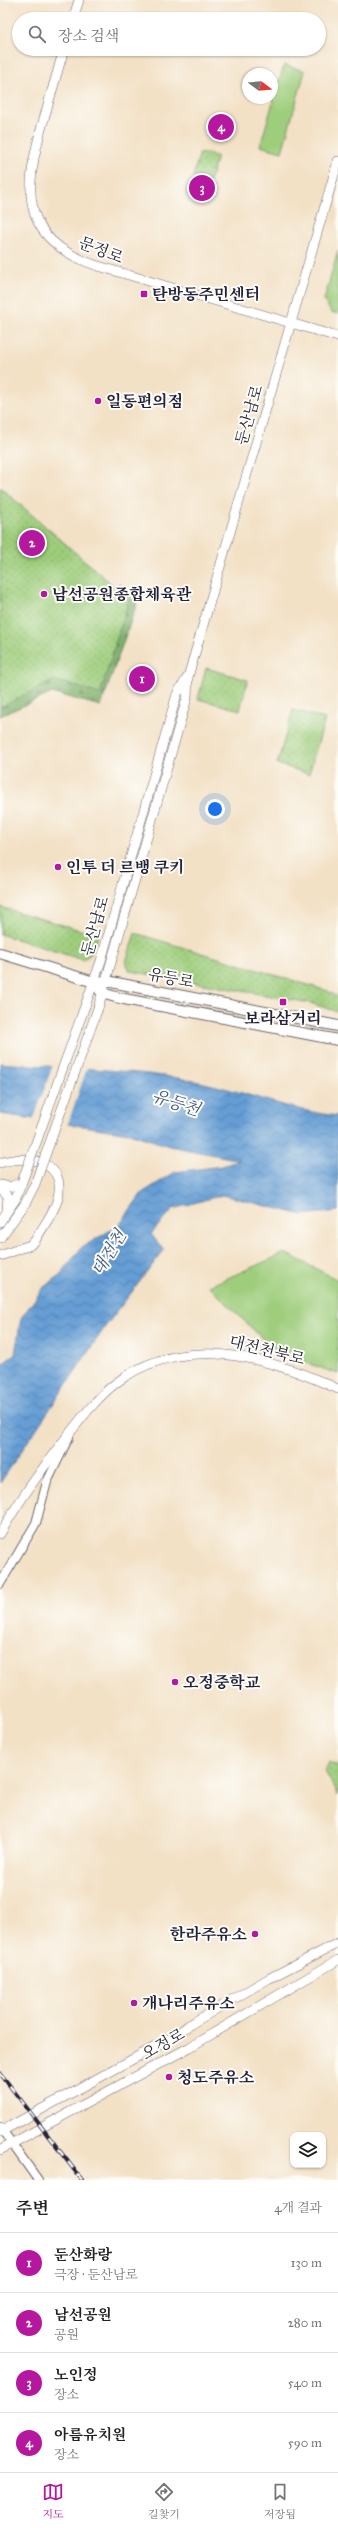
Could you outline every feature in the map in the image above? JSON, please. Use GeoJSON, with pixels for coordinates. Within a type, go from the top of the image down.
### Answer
{"type":"FeatureCollection","features":[{"type":"Feature","properties":{"kind":"main road"},"geometry":{"type":"LineString","coordinates":[[75,12],[79,0]]}},
{"type":"Feature","properties":{"kind":"main road","name":"문정로"},"geometry":{"type":"LineString","coordinates":[[62,56],[30,176],[31,204],[37,220],[48,237],[60,248],[90,264],[338,337]]}},
{"type":"Feature","properties":{"kind":"main road","name":"둔산남로"},"geometry":{"type":"LineString","coordinates":[[0,1238],[25,1204],[35,1184],[98,1008],[187,698],[188,677],[338,161]]}},
{"type":"Feature","properties":{"kind":"main road","name":"둔산남로"},"geometry":{"type":"LineString","coordinates":[[0,1222],[15,1200],[94,982],[177,694],[188,677]]}},
{"type":"Feature","properties":{"kind":"main road","name":"유등로"},"geometry":{"type":"LineString","coordinates":[[0,953],[94,982],[106,980],[338,1026]]}},
{"type":"Feature","properties":{"kind":"main road"},"geometry":{"type":"LineString","coordinates":[[94,982],[102,993]]}},
{"type":"Feature","properties":{"kind":"main road","name":"유등로"},"geometry":{"type":"LineString","coordinates":[[102,993],[119,998],[338,1040]]}},
{"type":"Feature","properties":{"kind":"main road"},"geometry":{"type":"LineString","coordinates":[[0,1163],[24,1158],[40,1160],[52,1169],[58,1181],[59,1192],[57,1202],[35,1241],[30,1245],[0,1256]]}},
{"type":"Feature","properties":{"kind":"main road"},"geometry":{"type":"LineString","coordinates":[[0,1184],[10,1186],[22,1182]]}},
{"type":"Feature","properties":{"kind":"main road"},"geometry":{"type":"LineString","coordinates":[[0,1189],[8,1196],[9,1201],[6,1213]]}},
{"type":"Feature","properties":{"kind":"main road","name":"대전천북로"},"geometry":{"type":"LineString","coordinates":[[75,1426],[115,1383],[126,1376],[148,1365],[189,1354],[218,1353],[256,1359],[309,1376],[338,1389]]}},
{"type":"Feature","properties":{"kind":"main road"},"geometry":{"type":"LineString","coordinates":[[0,1534],[20,1499],[75,1426]]}},
{"type":"Feature","properties":{"kind":"main road","name":"오정로"},"geometry":{"type":"LineString","coordinates":[[1,2130],[175,2036],[189,2025],[268,1979],[338,1944]]}},
{"type":"Feature","properties":{"kind":"main road","name":"오정로"},"geometry":{"type":"LineString","coordinates":[[0,2150],[184,2050],[338,1960]]}},
{"type":"Feature","properties":{"kind":"street","name":"대전천북로"},"geometry":{"type":"LineString","coordinates":[[0,1584],[36,1523],[47,1482],[75,1426]]}},
{"type":"Feature","properties":{"kind":"street"},"geometry":{"type":"LineString","coordinates":[[1,2130],[38,2180]]}},
{"type":"Feature","properties":{"kind":"green space"},"geometry":{"type":"Polygon","coordinates":[[[284,65],[305,71],[282,152],[260,146],[272,104],[278,104],[278,85],[284,65]]]}},
{"type":"Feature","properties":{"kind":"green space"},"geometry":{"type":"Polygon","coordinates":[[[200,152],[217,156],[210,181],[193,176],[200,152]]]}},
{"type":"Feature","properties":{"kind":"green space"},"geometry":{"type":"Polygon","coordinates":[[[338,251],[338,314],[331,312],[324,300],[338,251]]]}},
{"type":"Feature","properties":{"kind":"green space"},"geometry":{"type":"Polygon","coordinates":[[[0,487],[129,599],[100,694],[55,680],[0,707],[0,487]]]}},
{"type":"Feature","properties":{"kind":"green space"},"geometry":{"type":"Polygon","coordinates":[[[119,583],[137,603],[101,706],[52,693],[0,716],[0,619],[124,602],[119,583]]]}},
{"type":"Feature","properties":{"kind":"green space"},"geometry":{"type":"Polygon","coordinates":[[[206,668],[248,680],[240,710],[198,699],[206,668]]]}},
{"type":"Feature","properties":{"kind":"green space"},"geometry":{"type":"Polygon","coordinates":[[[293,710],[325,719],[309,774],[277,764],[293,710]]]}},
{"type":"Feature","properties":{"kind":"green space"},"geometry":{"type":"Polygon","coordinates":[[[0,907],[98,935],[93,952],[83,960],[0,934],[0,907]]]}},
{"type":"Feature","properties":{"kind":"green space"},"geometry":{"type":"Polygon","coordinates":[[[135,933],[328,991],[338,997],[338,1012],[310,1003],[130,971],[126,962],[135,933]]]}},
{"type":"Feature","properties":{"kind":"green space"},"geometry":{"type":"Polygon","coordinates":[[[285,1253],[338,1280],[338,1374],[276,1352],[209,1286],[285,1253]]]}},
{"type":"Feature","properties":{"kind":"green space"},"geometry":{"type":"Polygon","coordinates":[[[329,1762],[338,1766],[338,1796],[325,1771],[329,1762]]]}},
{"type":"Feature","properties":{"kind":"water"},"geometry":{"type":"Polygon","coordinates":[[[0,1063],[151,1074],[200,1082],[285,1106],[320,1114],[338,1116],[338,1211],[303,1215],[222,1195],[173,1209],[151,1234],[164,1250],[105,1327],[0,1483],[0,1366],[15,1354],[21,1318],[44,1287],[59,1276],[81,1248],[119,1225],[142,1193],[175,1172],[222,1166],[240,1160],[169,1146],[129,1133],[0,1114],[0,1063]]]}},
{"type":"Feature","properties":{"kind":"pier"},"geometry":{"type":"Polygon","coordinates":[[[53,1065],[87,1068],[67,1126],[33,1121],[53,1065]]]}},
{"type":"Feature","properties":{"kind":"railway"},"geometry":{"type":"LineString","coordinates":[[0,2073],[82,2180]]}},
{"type":"Feature","properties":{"kind":"place","name":"아름유치원"},"geometry":{"type":"Point","coordinates":[221,127]}},
{"type":"Feature","properties":{"kind":"place","name":"노인정"},"geometry":{"type":"Point","coordinates":[202,188]}},
{"type":"Feature","properties":{"kind":"place","name":"탄방동주민센터"},"geometry":{"type":"Point","coordinates":[144,294]}},
{"type":"Feature","properties":{"kind":"place","name":"일동편의점"},"geometry":{"type":"Point","coordinates":[98,401]}},
{"type":"Feature","properties":{"kind":"place","name":"남선공원"},"geometry":{"type":"Point","coordinates":[32,543]}},
{"type":"Feature","properties":{"kind":"place","name":"남선공원종합체육관"},"geometry":{"type":"Point","coordinates":[44,594]}},
{"type":"Feature","properties":{"kind":"place","name":"둔산화랑"},"geometry":{"type":"Point","coordinates":[142,679]}},
{"type":"Feature","properties":{"kind":"place","name":"인투 더 르뱅 쿠키"},"geometry":{"type":"Point","coordinates":[58,867]}},
{"type":"Feature","properties":{"kind":"place","name":"보라삼거리"},"geometry":{"type":"Point","coordinates":[283,1002]}},
{"type":"Feature","properties":{"kind":"place","name":"오정중학교"},"geometry":{"type":"Point","coordinates":[175,1682]}},
{"type":"Feature","properties":{"kind":"place","name":"한라주유소"},"geometry":{"type":"Point","coordinates":[255,1934]}},
{"type":"Feature","properties":{"kind":"place","name":"개나리주유소"},"geometry":{"type":"Point","coordinates":[134,2003]}},
{"type":"Feature","properties":{"kind":"place","name":"청도주유소"},"geometry":{"type":"Point","coordinates":[169,2077]}},
{"type":"Feature","properties":{"kind":"water label","name":"유등천"},"geometry":{"type":"Point","coordinates":[176,1103]}},
{"type":"Feature","properties":{"kind":"water label","name":"대전천"},"geometry":{"type":"Point","coordinates":[109,1253]}}]}
